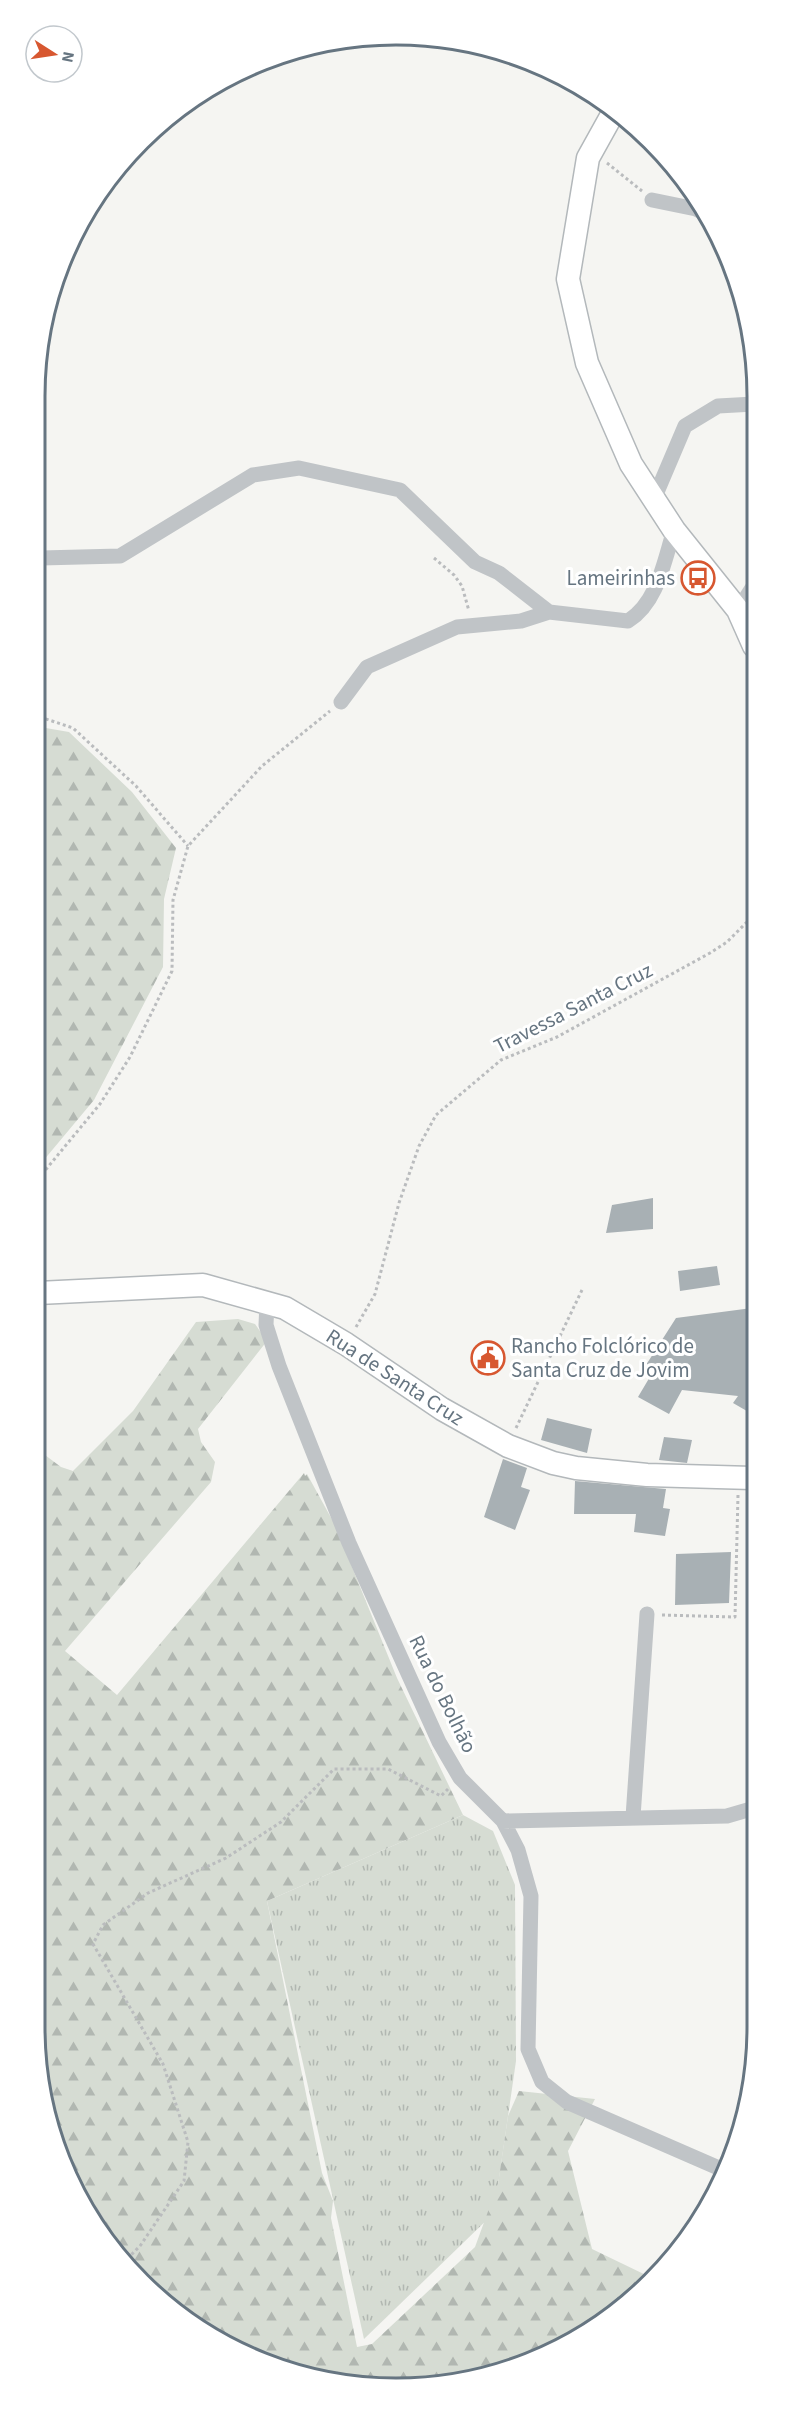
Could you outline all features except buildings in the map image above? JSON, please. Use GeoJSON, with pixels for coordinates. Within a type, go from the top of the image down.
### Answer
{"type":"FeatureCollection","features":[{"type":"Feature","properties":{"kind":"main road"},"geometry":{"type":"LineString","coordinates":[[610,118],[588,158],[568,279],[587,363],[631,464],[675,530],[738,610],[747,630]]}},
{"type":"Feature","properties":{"kind":"main road","name":"Rua de Santa Cruz"},"geometry":{"type":"LineString","coordinates":[[45,1293],[203,1285],[285,1308],[346,1344],[442,1409],[508,1446],[576,1468],[647,1475],[745,1478]]}},
{"type":"Feature","properties":{"kind":"street"},"geometry":{"type":"LineString","coordinates":[[652,200],[693,208]]}},
{"type":"Feature","properties":{"kind":"street"},"geometry":{"type":"LineString","coordinates":[[654,499],[685,426],[717,406],[747,404]]}},
{"type":"Feature","properties":{"kind":"street"},"geometry":{"type":"LineString","coordinates":[[45,558],[120,556],[253,475],[299,468],[400,490],[475,562],[499,573],[538,600],[549,612]]}},
{"type":"Feature","properties":{"kind":"street"},"geometry":{"type":"LineString","coordinates":[[341,702],[367,668],[457,627],[521,621],[549,612],[628,621],[641,613],[653,593],[675,530]]}},
{"type":"Feature","properties":{"kind":"street"},"geometry":{"type":"LineString","coordinates":[[738,610],[747,596]]}},
{"type":"Feature","properties":{"kind":"street","name":"Rua do Bolhão"},"geometry":{"type":"LineString","coordinates":[[267,1302],[266,1325],[279,1366],[350,1543],[439,1742],[460,1778],[503,1821],[518,1850],[531,1896],[528,2049],[542,2082],[567,2102],[717,2167]]}},
{"type":"Feature","properties":{"kind":"street"},"geometry":{"type":"LineString","coordinates":[[633,1817],[647,1614]]}},
{"type":"Feature","properties":{"kind":"street"},"geometry":{"type":"LineString","coordinates":[[503,1821],[727,1816],[747,1810]]}},
{"type":"Feature","properties":{"kind":"path"},"geometry":{"type":"LineString","coordinates":[[593,148],[652,200]]}},
{"type":"Feature","properties":{"kind":"path"},"geometry":{"type":"LineString","coordinates":[[434,558],[454,575],[462,586],[472,616],[483,625]]}},
{"type":"Feature","properties":{"kind":"path"},"geometry":{"type":"LineString","coordinates":[[45,1171],[100,1104],[130,1057],[172,971],[173,900],[188,846],[262,766],[341,702]]}},
{"type":"Feature","properties":{"kind":"path"},"geometry":{"type":"LineString","coordinates":[[45,719],[73,728],[136,786],[188,846]]}},
{"type":"Feature","properties":{"kind":"path","name":"Travessa Santa Cruz"},"geometry":{"type":"LineString","coordinates":[[346,1344],[375,1294],[399,1203],[418,1146],[436,1114],[501,1060],[557,1037],[710,953],[727,942],[747,922]]}},
{"type":"Feature","properties":{"kind":"path"},"geometry":{"type":"LineString","coordinates":[[508,1446],[582,1290]]}},
{"type":"Feature","properties":{"kind":"path"},"geometry":{"type":"LineString","coordinates":[[647,1614],[735,1617],[745,1478]]}},
{"type":"Feature","properties":{"kind":"path"},"geometry":{"type":"LineString","coordinates":[[130,2256],[140,2246],[184,2181],[188,2142],[164,2064],[93,1944],[103,1925],[148,1893],[226,1858],[281,1822],[334,1769],[388,1769],[441,1796],[460,1778]]}},
{"type":"Feature","properties":{"kind":"green space"},"geometry":{"type":"Polygon","coordinates":[[[45,728],[69,732],[132,792],[176,848],[164,899],[163,967],[94,1100],[45,1159],[45,728]]]}},
{"type":"Feature","properties":{"kind":"green space"},"geometry":{"type":"Polygon","coordinates":[[[238,1319],[255,1324],[267,1341],[198,1429],[201,1442],[215,1462],[211,1482],[65,1651],[117,1695],[304,1473],[305,1476],[307,1474],[335,1525],[397,1678],[463,1815],[267,1901],[322,2173],[333,2201],[331,2218],[357,2347],[372,2344],[475,2247],[498,2184],[508,2116],[519,2091],[595,2099],[568,2151],[592,2249],[645,2274],[610,2305],[572,2331],[530,2351],[487,2366],[419,2377],[350,2375],[283,2359],[220,2331],[165,2291],[118,2241],[81,2182],[57,2118],[48,2073],[45,2027],[45,1455],[61,1467],[73,1471],[133,1411],[196,1322],[238,1319]]]}},
{"type":"Feature","properties":{"kind":"green space"},"geometry":{"type":"Polygon","coordinates":[[[463,1815],[493,1831],[515,1885],[516,2061],[494,2213],[364,2339],[267,1901],[463,1815]]]}},
{"type":"Feature","properties":{"kind":"place","name":"Lameirinhas"},"geometry":{"type":"Point","coordinates":[698,578]}},
{"type":"Feature","properties":{"kind":"place","name":"Rancho Folclórico de Santa Cruz de Jovim"},"geometry":{"type":"Point","coordinates":[488,1358]}}]}
